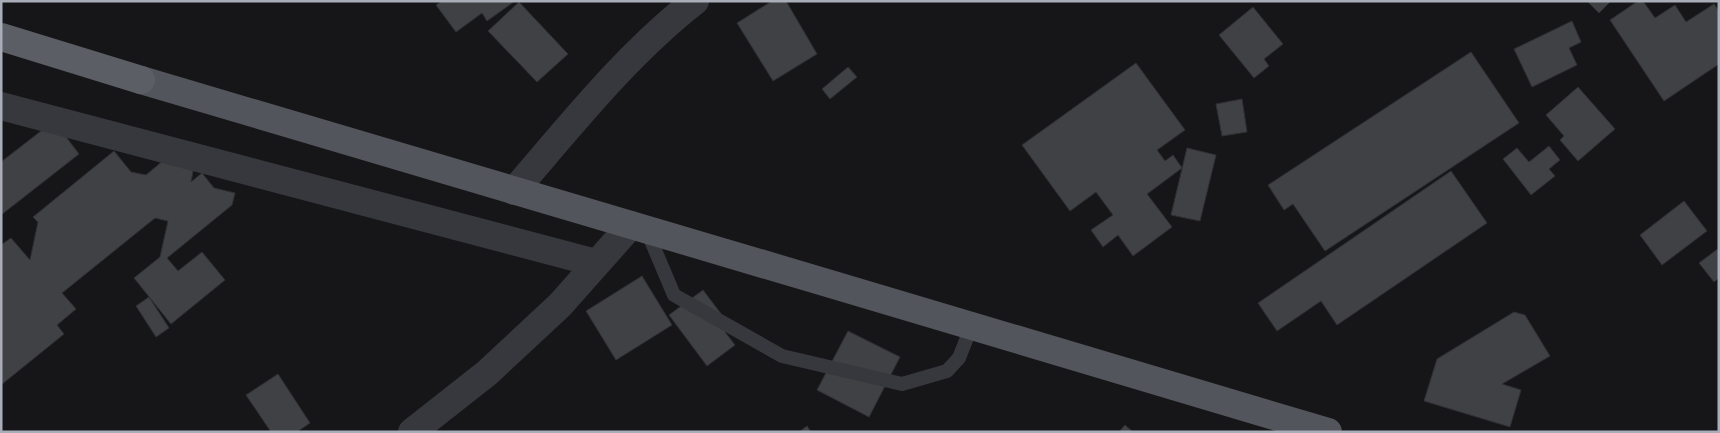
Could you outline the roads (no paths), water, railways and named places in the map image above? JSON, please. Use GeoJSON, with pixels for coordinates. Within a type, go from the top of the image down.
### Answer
{"type":"FeatureCollection","features":[{"type":"Feature","properties":{"kind":"highway"},"geometry":{"type":"LineString","coordinates":[[1,37],[141,80]]}},
{"type":"Feature","properties":{"kind":"highway"},"geometry":{"type":"LineString","coordinates":[[1,45],[141,80]]}},
{"type":"Feature","properties":{"kind":"main road"},"geometry":{"type":"LineString","coordinates":[[141,80],[1328,432]]}},
{"type":"Feature","properties":{"kind":"street"},"geometry":{"type":"LineString","coordinates":[[514,191],[635,54],[695,1]]}},
{"type":"Feature","properties":{"kind":"street"},"geometry":{"type":"LineString","coordinates":[[1,106],[596,263]]}},
{"type":"Feature","properties":{"kind":"street"},"geometry":{"type":"LineString","coordinates":[[412,432],[487,373],[560,305],[596,263],[639,228]]}},
{"type":"Feature","properties":{"kind":"lane"},"geometry":{"type":"LineString","coordinates":[[639,228],[674,295],[782,356],[902,384],[947,371],[959,358],[972,325]]}}]}
